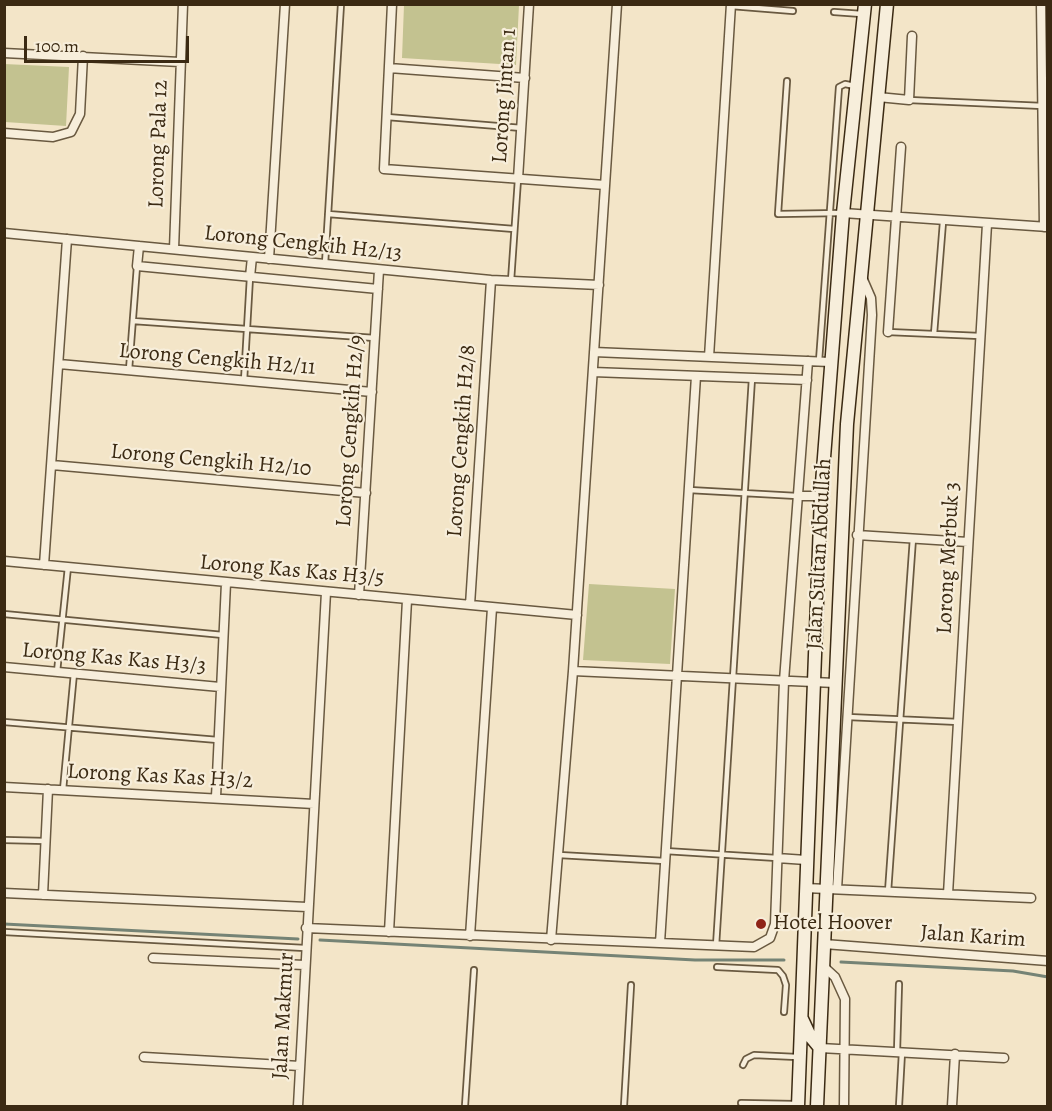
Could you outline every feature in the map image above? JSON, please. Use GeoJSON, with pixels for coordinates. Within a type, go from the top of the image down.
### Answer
{"type":"FeatureCollection","features":[{"type":"Feature","properties":{"kind":"main road","name":"Jalan Sultan Abdullah"},"geometry":{"type":"LineString","coordinates":[[817,1107],[824,944],[831,889],[835,683],[847,424],[888,6]]}},
{"type":"Feature","properties":{"kind":"main road","name":"Jalan Sultan Abdullah"},"geometry":{"type":"LineString","coordinates":[[798,1105],[804,888],[822,496],[824,362],[843,213],[864,8]]}},
{"type":"Feature","properties":{"kind":"main road"},"geometry":{"type":"LineString","coordinates":[[799,1078],[809,1056],[820,1048],[810,1036],[801,1010]]}},
{"type":"Feature","properties":{"kind":"street","name":"Lorong Pala 12"},"geometry":{"type":"LineString","coordinates":[[174,249],[183,4]]}},
{"type":"Feature","properties":{"kind":"street"},"geometry":{"type":"LineString","coordinates":[[269,259],[285,4]]}},
{"type":"Feature","properties":{"kind":"street","name":"Lorong Jintan 1"},"geometry":{"type":"LineString","coordinates":[[392,4],[384,169],[518,179],[529,4]]}},
{"type":"Feature","properties":{"kind":"street"},"geometry":{"type":"LineString","coordinates":[[551,940],[577,615],[617,4]]}},
{"type":"Feature","properties":{"kind":"street"},"geometry":{"type":"LineString","coordinates":[[843,213],[943,222],[1046,227],[1041,4]]}},
{"type":"Feature","properties":{"kind":"street"},"geometry":{"type":"LineString","coordinates":[[709,357],[731,5]]}},
{"type":"Feature","properties":{"kind":"street"},"geometry":{"type":"LineString","coordinates":[[878,97],[909,100],[912,36]]}},
{"type":"Feature","properties":{"kind":"street"},"geometry":{"type":"LineString","coordinates":[[4,53],[180,62]]}},
{"type":"Feature","properties":{"kind":"street"},"geometry":{"type":"LineString","coordinates":[[4,133],[53,137],[71,132],[80,114],[82,56]]}},
{"type":"Feature","properties":{"kind":"street"},"geometry":{"type":"LineString","coordinates":[[389,68],[525,78]]}},
{"type":"Feature","properties":{"kind":"street"},"geometry":{"type":"LineString","coordinates":[[888,332],[901,147]]}},
{"type":"Feature","properties":{"kind":"street"},"geometry":{"type":"LineString","coordinates":[[518,179],[605,185]]}},
{"type":"Feature","properties":{"kind":"street","name":"Lorong Merbuk 3"},"geometry":{"type":"LineString","coordinates":[[948,894],[987,224]]}},
{"type":"Feature","properties":{"kind":"street","name":"Lorong Cengkih H2/13"},"geometry":{"type":"LineString","coordinates":[[4,233],[491,280],[598,285]]}},
{"type":"Feature","properties":{"kind":"street"},"geometry":{"type":"LineString","coordinates":[[44,565],[67,238]]}},
{"type":"Feature","properties":{"kind":"street"},"geometry":{"type":"LineString","coordinates":[[139,246],[137,266],[378,289]]}},
{"type":"Feature","properties":{"kind":"street"},"geometry":{"type":"LineString","coordinates":[[250,277],[252,257]]}},
{"type":"Feature","properties":{"kind":"street","name":"Lorong Cengkih H2/9"},"geometry":{"type":"LineString","coordinates":[[359,595],[380,270]]}},
{"type":"Feature","properties":{"kind":"street"},"geometry":{"type":"LineString","coordinates":[[831,889],[847,717],[872,315],[871,298],[861,274]]}},
{"type":"Feature","properties":{"kind":"street","name":"Lorong Cengkih H2/8"},"geometry":{"type":"LineString","coordinates":[[470,605],[491,280]]}},
{"type":"Feature","properties":{"kind":"street"},"geometry":{"type":"LineString","coordinates":[[594,352],[824,362]]}},
{"type":"Feature","properties":{"kind":"street"},"geometry":{"type":"LineString","coordinates":[[306,928],[754,947],[770,938],[775,924],[784,681],[808,361]]}},
{"type":"Feature","properties":{"kind":"street","name":"Lorong Cengkih H2/11"},"geometry":{"type":"LineString","coordinates":[[59,364],[372,392]]}},
{"type":"Feature","properties":{"kind":"street"},"geometry":{"type":"LineString","coordinates":[[593,372],[807,380]]}},
{"type":"Feature","properties":{"kind":"street"},"geometry":{"type":"LineString","coordinates":[[660,944],[696,376]]}},
{"type":"Feature","properties":{"kind":"street","name":"Lorong Cengkih H2/10"},"geometry":{"type":"LineString","coordinates":[[52,465],[366,493]]}},
{"type":"Feature","properties":{"kind":"street"},"geometry":{"type":"LineString","coordinates":[[798,496],[822,496]]}},
{"type":"Feature","properties":{"kind":"street"},"geometry":{"type":"LineString","coordinates":[[857,535],[968,542]]}},
{"type":"Feature","properties":{"kind":"street","name":"Lorong Kas Kas H3/5"},"geometry":{"type":"LineString","coordinates":[[4,561],[577,615]]}},
{"type":"Feature","properties":{"kind":"street"},"geometry":{"type":"LineString","coordinates":[[216,797],[226,583]]}},
{"type":"Feature","properties":{"kind":"street","name":"Jalan Makmur"},"geometry":{"type":"LineString","coordinates":[[298,1107],[307,907],[326,592]]}},
{"type":"Feature","properties":{"kind":"street"},"geometry":{"type":"LineString","coordinates":[[389,932],[407,600]]}},
{"type":"Feature","properties":{"kind":"street"},"geometry":{"type":"LineString","coordinates":[[470,936],[492,608]]}},
{"type":"Feature","properties":{"kind":"street","name":"Lorong Kas Kas H3/3"},"geometry":{"type":"LineString","coordinates":[[4,667],[220,687]]}},
{"type":"Feature","properties":{"kind":"street"},"geometry":{"type":"LineString","coordinates":[[573,671],[835,683]]}},
{"type":"Feature","properties":{"kind":"street","name":"Lorong Kas Kas H3/2"},"geometry":{"type":"LineString","coordinates":[[4,787],[314,804]]}},
{"type":"Feature","properties":{"kind":"street"},"geometry":{"type":"LineString","coordinates":[[43,895],[48,789]]}},
{"type":"Feature","properties":{"kind":"street"},"geometry":{"type":"LineString","coordinates":[[777,858],[806,860]]}},
{"type":"Feature","properties":{"kind":"street"},"geometry":{"type":"LineString","coordinates":[[804,888],[1031,898]]}},
{"type":"Feature","properties":{"kind":"street"},"geometry":{"type":"LineString","coordinates":[[4,893],[307,907]]}},
{"type":"Feature","properties":{"kind":"street","name":"Jalan Karim"},"geometry":{"type":"LineString","coordinates":[[824,944],[1047,961]]}},
{"type":"Feature","properties":{"kind":"street"},"geometry":{"type":"LineString","coordinates":[[153,958],[304,965]]}},
{"type":"Feature","properties":{"kind":"street"},"geometry":{"type":"LineString","coordinates":[[823,966],[835,977],[845,999],[844,1107]]}},
{"type":"Feature","properties":{"kind":"street"},"geometry":{"type":"LineString","coordinates":[[820,1048],[1004,1058]]}},
{"type":"Feature","properties":{"kind":"street"},"geometry":{"type":"LineString","coordinates":[[952,1107],[954,1054]]}},
{"type":"Feature","properties":{"kind":"street"},"geometry":{"type":"LineString","coordinates":[[144,1057],[300,1066]]}},
{"type":"Feature","properties":{"kind":"lane"},"geometry":{"type":"LineString","coordinates":[[325,264],[341,4]]}},
{"type":"Feature","properties":{"kind":"lane"},"geometry":{"type":"LineString","coordinates":[[731,5],[793,11]]}},
{"type":"Feature","properties":{"kind":"lane"},"geometry":{"type":"LineString","coordinates":[[834,12],[864,8]]}},
{"type":"Feature","properties":{"kind":"lane"},"geometry":{"type":"LineString","coordinates":[[787,81],[778,214],[843,213]]}},
{"type":"Feature","properties":{"kind":"lane"},"geometry":{"type":"LineString","coordinates":[[824,362],[829,213],[839,87],[845,84],[857,87]]}},
{"type":"Feature","properties":{"kind":"lane"},"geometry":{"type":"LineString","coordinates":[[909,100],[1043,106]]}},
{"type":"Feature","properties":{"kind":"lane"},"geometry":{"type":"LineString","coordinates":[[386,117],[522,128]]}},
{"type":"Feature","properties":{"kind":"lane"},"geometry":{"type":"LineString","coordinates":[[510,281],[518,179]]}},
{"type":"Feature","properties":{"kind":"lane"},"geometry":{"type":"LineString","coordinates":[[328,214],[514,228]]}},
{"type":"Feature","properties":{"kind":"lane"},"geometry":{"type":"LineString","coordinates":[[934,334],[943,222]]}},
{"type":"Feature","properties":{"kind":"lane"},"geometry":{"type":"LineString","coordinates":[[129,370],[137,266]]}},
{"type":"Feature","properties":{"kind":"lane"},"geometry":{"type":"LineString","coordinates":[[244,381],[250,277]]}},
{"type":"Feature","properties":{"kind":"lane"},"geometry":{"type":"LineString","coordinates":[[133,321],[376,339]]}},
{"type":"Feature","properties":{"kind":"lane"},"geometry":{"type":"LineString","coordinates":[[888,332],[980,336]]}},
{"type":"Feature","properties":{"kind":"lane"},"geometry":{"type":"LineString","coordinates":[[716,946],[720,854],[752,378]]}},
{"type":"Feature","properties":{"kind":"lane"},"geometry":{"type":"LineString","coordinates":[[689,490],[798,496]]}},
{"type":"Feature","properties":{"kind":"lane"},"geometry":{"type":"LineString","coordinates":[[888,892],[913,538]]}},
{"type":"Feature","properties":{"kind":"lane"},"geometry":{"type":"LineString","coordinates":[[57,672],[68,567]]}},
{"type":"Feature","properties":{"kind":"lane"},"geometry":{"type":"LineString","coordinates":[[4,614],[223,635]]}},
{"type":"Feature","properties":{"kind":"lane"},"geometry":{"type":"LineString","coordinates":[[63,790],[74,673]]}},
{"type":"Feature","properties":{"kind":"lane"},"geometry":{"type":"LineString","coordinates":[[847,717],[959,722]]}},
{"type":"Feature","properties":{"kind":"lane"},"geometry":{"type":"LineString","coordinates":[[4,722],[218,740]]}},
{"type":"Feature","properties":{"kind":"lane"},"geometry":{"type":"LineString","coordinates":[[4,840],[46,842]]}},
{"type":"Feature","properties":{"kind":"lane"},"geometry":{"type":"LineString","coordinates":[[666,851],[777,858]]}},
{"type":"Feature","properties":{"kind":"lane"},"geometry":{"type":"LineString","coordinates":[[558,855],[665,861]]}},
{"type":"Feature","properties":{"kind":"lane"},"geometry":{"type":"LineString","coordinates":[[4,932],[305,948]]}},
{"type":"Feature","properties":{"kind":"lane"},"geometry":{"type":"LineString","coordinates":[[717,967],[778,970],[786,985],[784,1012]]}},
{"type":"Feature","properties":{"kind":"lane"},"geometry":{"type":"LineString","coordinates":[[465,1107],[474,970]]}},
{"type":"Feature","properties":{"kind":"lane"},"geometry":{"type":"LineString","coordinates":[[899,984],[899,1107]]}},
{"type":"Feature","properties":{"kind":"lane"},"geometry":{"type":"LineString","coordinates":[[624,1107],[631,985]]}},
{"type":"Feature","properties":{"kind":"lane"},"geometry":{"type":"LineString","coordinates":[[785,1004],[801,1010]]}},
{"type":"Feature","properties":{"kind":"lane"},"geometry":{"type":"LineString","coordinates":[[743,1065],[754,1055],[800,1058]]}},
{"type":"Feature","properties":{"kind":"lane"},"geometry":{"type":"LineString","coordinates":[[741,1102],[798,1105]]}},
{"type":"Feature","properties":{"kind":"shaded area"},"geometry":{"type":"Polygon","coordinates":[[[404,5],[519,5],[516,65],[402,58],[404,5]]]}},
{"type":"Feature","properties":{"kind":"shaded area"},"geometry":{"type":"Polygon","coordinates":[[[4,64],[69,67],[66,126],[5,122],[4,64]]]}},
{"type":"Feature","properties":{"kind":"shaded area"},"geometry":{"type":"Polygon","coordinates":[[[589,584],[675,589],[670,664],[583,660],[589,584]]]}},
{"type":"Feature","properties":{"kind":"waterway"},"geometry":{"type":"LineString","coordinates":[[4,924],[298,939]]}},
{"type":"Feature","properties":{"kind":"waterway"},"geometry":{"type":"LineString","coordinates":[[320,940],[695,960],[784,960]]}},
{"type":"Feature","properties":{"kind":"waterway"},"geometry":{"type":"LineString","coordinates":[[841,962],[1013,971],[1048,977]]}},
{"type":"Feature","properties":{"kind":"place","name":"Hotel Hoover"},"geometry":{"type":"Point","coordinates":[761,924]}}]}
